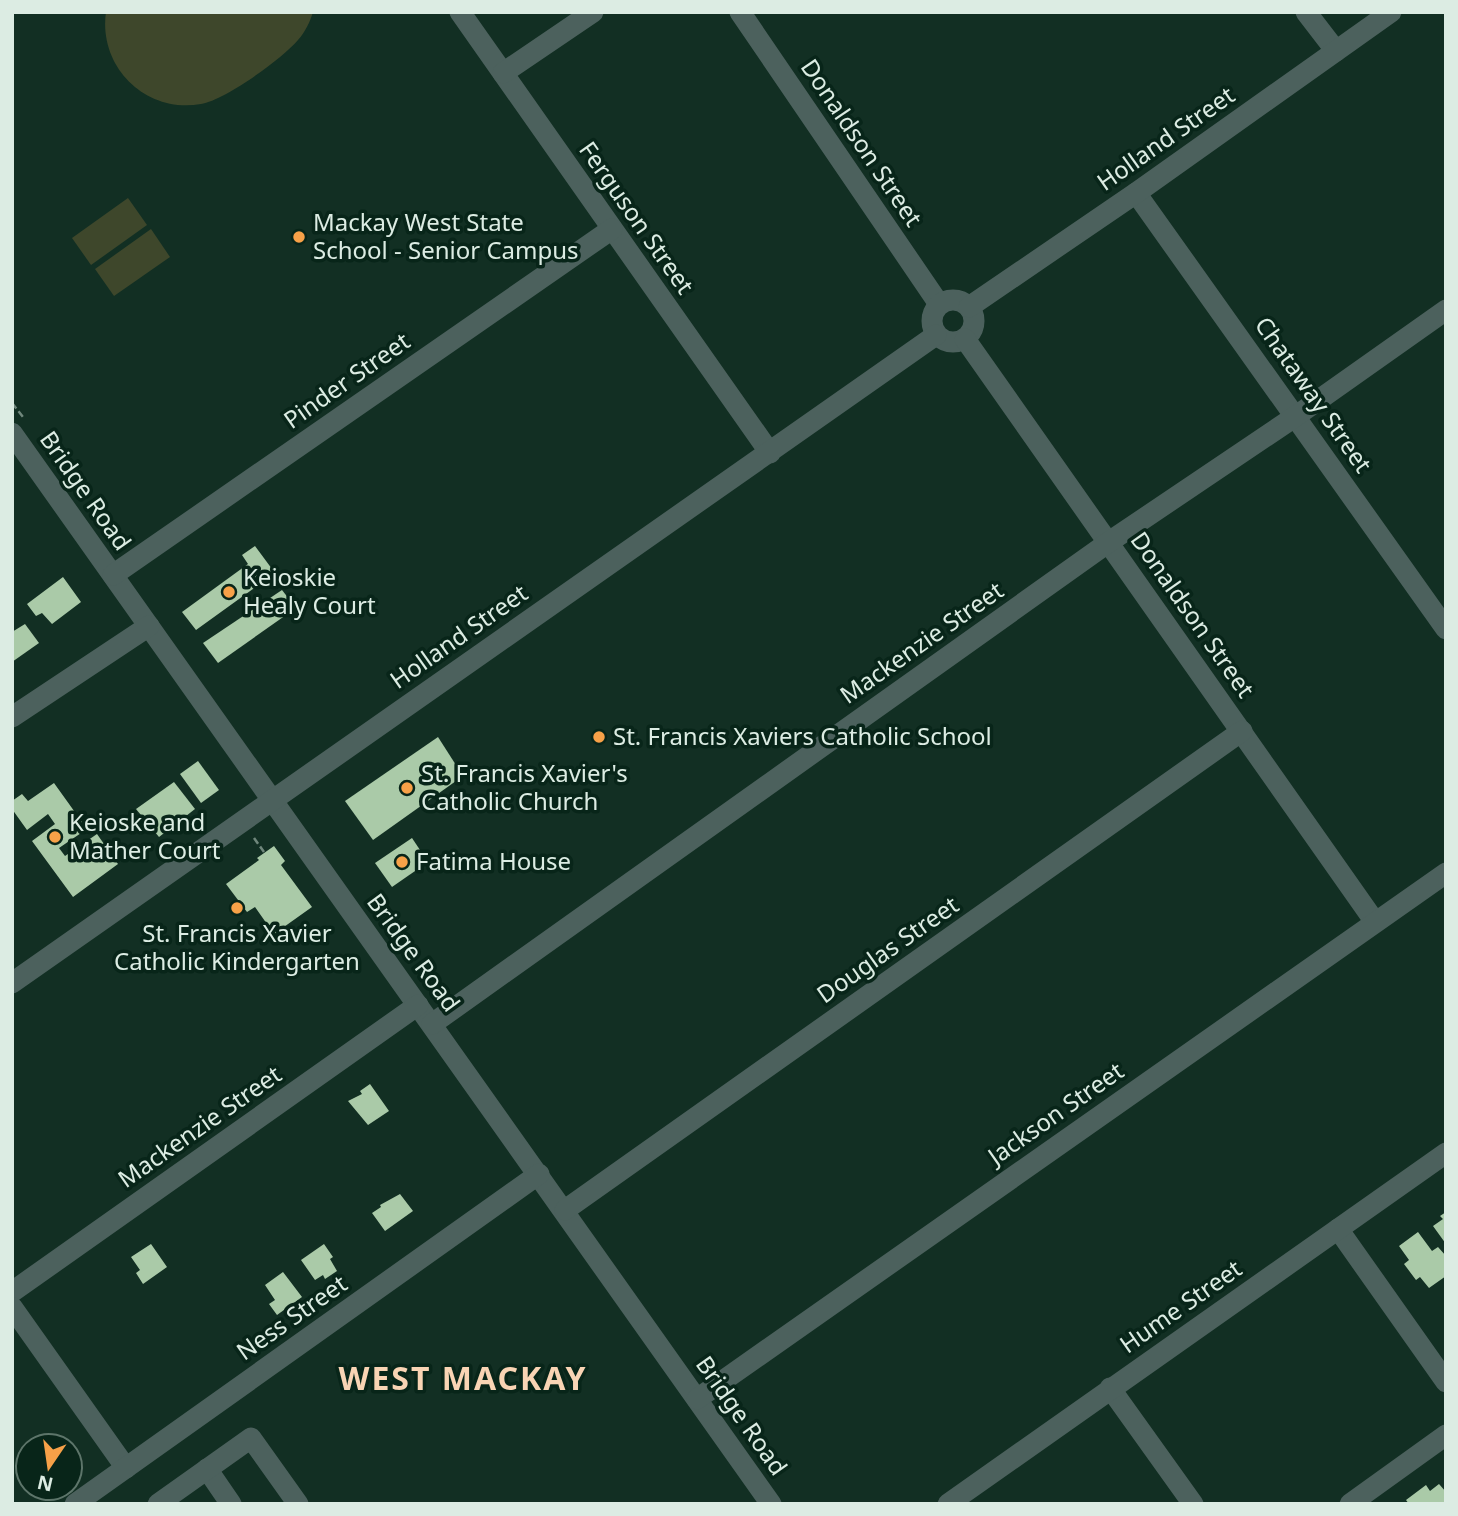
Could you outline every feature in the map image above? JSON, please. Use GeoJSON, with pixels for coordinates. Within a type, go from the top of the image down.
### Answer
{"type":"FeatureCollection","features":[{"type":"Feature","properties":{"kind":"street","name":"Ferguson Street"},"geometry":{"type":"LineString","coordinates":[[460,12],[770,453]]}},
{"type":"Feature","properties":{"kind":"street"},"geometry":{"type":"LineString","coordinates":[[503,73],[593,12]]}},
{"type":"Feature","properties":{"kind":"street","name":"Donaldson Street"},"geometry":{"type":"LineString","coordinates":[[740,12],[939,304]]}},
{"type":"Feature","properties":{"kind":"street"},"geometry":{"type":"LineString","coordinates":[[1306,12],[1336,51]]}},
{"type":"Feature","properties":{"kind":"street","name":"Holland Street"},"geometry":{"type":"LineString","coordinates":[[970,307],[1391,12]]}},
{"type":"Feature","properties":{"kind":"street","name":"Chataway Street"},"geometry":{"type":"LineString","coordinates":[[1136,193],[1446,629]]}},
{"type":"Feature","properties":{"kind":"street","name":"Pinder Street"},"geometry":{"type":"LineString","coordinates":[[113,575],[612,229]]}},
{"type":"Feature","properties":{"kind":"street"},"geometry":{"type":"LineString","coordinates":[[954,299],[970,307],[975,318],[974,326],[965,339],[949,342],[936,335],[932,316],[939,304],[954,299]]}},
{"type":"Feature","properties":{"kind":"street","name":"Mackenzie Street"},"geometry":{"type":"LineString","coordinates":[[432,1024],[1110,542],[1446,310]]}},
{"type":"Feature","properties":{"kind":"street","name":"Holland Street"},"geometry":{"type":"LineString","coordinates":[[12,984],[936,335]]}},
{"type":"Feature","properties":{"kind":"street","name":"Donaldson Street"},"geometry":{"type":"LineString","coordinates":[[965,339],[1375,922]]}},
{"type":"Feature","properties":{"kind":"street","name":"Bridge Road"},"geometry":{"type":"LineString","coordinates":[[12,433],[771,1504]]}},
{"type":"Feature","properties":{"kind":"street"},"geometry":{"type":"LineString","coordinates":[[12,717],[149,625]]}},
{"type":"Feature","properties":{"kind":"street","name":"Douglas Street"},"geometry":{"type":"LineString","coordinates":[[565,1210],[1242,731]]}},
{"type":"Feature","properties":{"kind":"street","name":"Jackson Street"},"geometry":{"type":"LineString","coordinates":[[697,1399],[1446,873]]}},
{"type":"Feature","properties":{"kind":"street","name":"Mackenzie Street"},"geometry":{"type":"LineString","coordinates":[[12,1292],[418,1005]]}},
{"type":"Feature","properties":{"kind":"street","name":"Hume Street"},"geometry":{"type":"LineString","coordinates":[[947,1504],[1446,1153]]}},
{"type":"Feature","properties":{"kind":"street","name":"Ness Street"},"geometry":{"type":"LineString","coordinates":[[75,1504],[539,1174]]}},
{"type":"Feature","properties":{"kind":"street"},"geometry":{"type":"LineString","coordinates":[[1338,1229],[1446,1382]]}},
{"type":"Feature","properties":{"kind":"street"},"geometry":{"type":"LineString","coordinates":[[12,1307],[126,1468]]}},
{"type":"Feature","properties":{"kind":"street"},"geometry":{"type":"LineString","coordinates":[[1110,1388],[1193,1504]]}},
{"type":"Feature","properties":{"kind":"street"},"geometry":{"type":"LineString","coordinates":[[1350,1504],[1446,1435]]}},
{"type":"Feature","properties":{"kind":"street"},"geometry":{"type":"LineString","coordinates":[[158,1504],[251,1438],[298,1504]]}},
{"type":"Feature","properties":{"kind":"street"},"geometry":{"type":"LineString","coordinates":[[207,1469],[231,1504]]}},
{"type":"Feature","properties":{"kind":"path"},"geometry":{"type":"LineString","coordinates":[[254,838],[264,852]]}},
{"type":"Feature","properties":{"kind":"green space"},"geometry":{"type":"Polygon","coordinates":[[[106,12],[313,12],[298,40],[253,78],[211,101],[181,105],[162,102],[145,94],[118,68],[110,51],[106,12]]]}},
{"type":"Feature","properties":{"kind":"green space"},"geometry":{"type":"Polygon","coordinates":[[[128,198],[147,225],[91,265],[72,238],[128,198]]]}},
{"type":"Feature","properties":{"kind":"green space"},"geometry":{"type":"Polygon","coordinates":[[[151,229],[170,257],[114,296],[95,269],[151,229]]]}},
{"type":"Feature","properties":{"kind":"building","name":"Keioskie Healy Court"},"geometry":{"type":"Polygon","coordinates":[[[255,546],[275,573],[196,630],[182,612],[248,564],[242,555],[255,546]]]}},
{"type":"Feature","properties":{"kind":"building"},"geometry":{"type":"Polygon","coordinates":[[[63,577],[81,602],[52,624],[42,613],[36,616],[27,604],[63,577]]]}},
{"type":"Feature","properties":{"kind":"building"},"geometry":{"type":"Polygon","coordinates":[[[282,590],[296,608],[218,663],[203,643],[282,590]]]}},
{"type":"Feature","properties":{"kind":"building"},"geometry":{"type":"Polygon","coordinates":[[[25,624],[39,643],[12,662],[12,632],[25,624]]]}},
{"type":"Feature","properties":{"kind":"building"},"geometry":{"type":"Polygon","coordinates":[[[438,737],[463,776],[373,840],[345,801],[438,737]]]}},
{"type":"Feature","properties":{"kind":"building"},"geometry":{"type":"Polygon","coordinates":[[[198,761],[219,790],[201,803],[180,774],[198,761]]]}},
{"type":"Feature","properties":{"kind":"building"},"geometry":{"type":"Polygon","coordinates":[[[174,782],[195,809],[159,837],[136,809],[174,782]]]}},
{"type":"Feature","properties":{"kind":"building","name":"Keioske and Mather Court"},"geometry":{"type":"Polygon","coordinates":[[[54,783],[87,829],[59,848],[65,856],[97,834],[118,864],[73,897],[32,841],[55,824],[48,814],[27,830],[12,809],[12,801],[22,794],[28,801],[54,783]]]}},
{"type":"Feature","properties":{"kind":"building","name":"Fatima House"},"geometry":{"type":"Polygon","coordinates":[[[412,838],[428,862],[392,887],[375,863],[412,838]]]}},
{"type":"Feature","properties":{"kind":"building"},"geometry":{"type":"Polygon","coordinates":[[[274,846],[285,861],[281,865],[312,907],[274,934],[255,907],[247,912],[226,884],[274,846]]]}},
{"type":"Feature","properties":{"kind":"building"},"geometry":{"type":"Polygon","coordinates":[[[370,1084],[389,1111],[368,1125],[348,1101],[362,1094],[360,1091],[370,1084]]]}},
{"type":"Feature","properties":{"kind":"building"},"geometry":{"type":"Polygon","coordinates":[[[400,1194],[413,1211],[385,1231],[372,1213],[381,1207],[380,1205],[400,1194]]]}},
{"type":"Feature","properties":{"kind":"building"},"geometry":{"type":"Polygon","coordinates":[[[1446,1212],[1446,1244],[1433,1226],[1443,1219],[1440,1216],[1446,1212]]]}},
{"type":"Feature","properties":{"kind":"building"},"geometry":{"type":"Polygon","coordinates":[[[1418,1232],[1432,1251],[1438,1247],[1446,1256],[1446,1276],[1429,1288],[1420,1277],[1416,1280],[1404,1264],[1409,1260],[1399,1246],[1418,1232]]]}},
{"type":"Feature","properties":{"kind":"building"},"geometry":{"type":"Polygon","coordinates":[[[151,1244],[167,1267],[143,1284],[136,1273],[140,1270],[131,1257],[151,1244]]]}},
{"type":"Feature","properties":{"kind":"building"},"geometry":{"type":"Polygon","coordinates":[[[324,1244],[333,1257],[330,1259],[337,1271],[325,1279],[323,1275],[315,1280],[301,1260],[324,1244]]]}},
{"type":"Feature","properties":{"kind":"building"},"geometry":{"type":"Polygon","coordinates":[[[283,1272],[302,1297],[277,1315],[269,1304],[275,1300],[265,1285],[283,1272]]]}},
{"type":"Feature","properties":{"kind":"building"},"geometry":{"type":"Polygon","coordinates":[[[1439,1484],[1446,1492],[1446,1504],[1409,1504],[1406,1500],[1426,1485],[1430,1491],[1439,1484]]]}},
{"type":"Feature","properties":{"kind":"place","name":"Mackay West State School - Senior Campus"},"geometry":{"type":"Point","coordinates":[299,237]}},
{"type":"Feature","properties":{"kind":"place","name":"Keioskie Healy Court"},"geometry":{"type":"Point","coordinates":[229,592]}},
{"type":"Feature","properties":{"kind":"place","name":"St. Francis Xaviers Catholic School"},"geometry":{"type":"Point","coordinates":[599,737]}},
{"type":"Feature","properties":{"kind":"place","name":"St. Francis Xavier's Catholic Church"},"geometry":{"type":"Point","coordinates":[407,788]}},
{"type":"Feature","properties":{"kind":"place","name":"Keioske and Mather Court"},"geometry":{"type":"Point","coordinates":[55,837]}},
{"type":"Feature","properties":{"kind":"place","name":"Fatima House"},"geometry":{"type":"Point","coordinates":[402,862]}},
{"type":"Feature","properties":{"kind":"place","name":"St. Francis Xavier Catholic Kindergarten"},"geometry":{"type":"Point","coordinates":[237,908]}},
{"type":"Feature","properties":{"kind":"district","name":"WEST MACKAY"},"geometry":{"type":"Point","coordinates":[463,1379]}}]}
